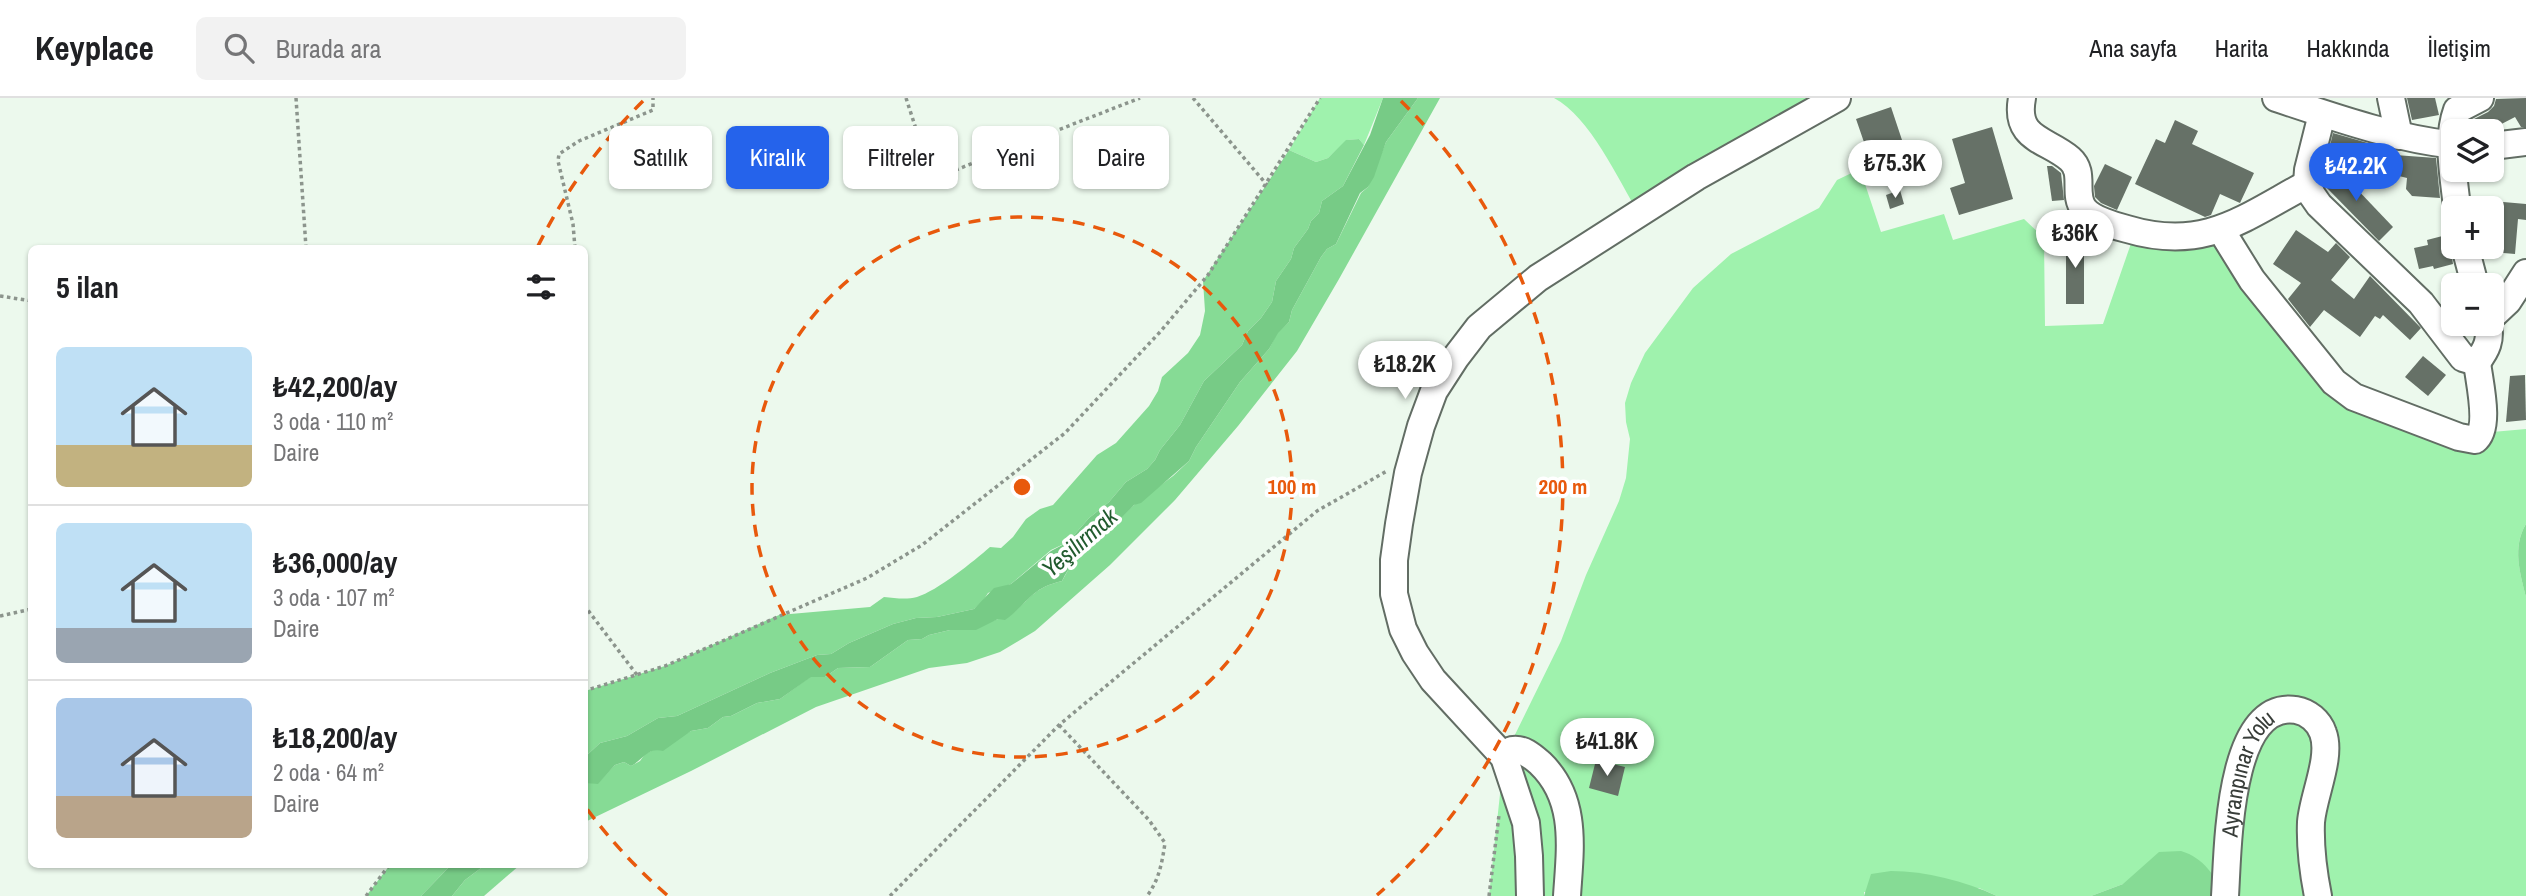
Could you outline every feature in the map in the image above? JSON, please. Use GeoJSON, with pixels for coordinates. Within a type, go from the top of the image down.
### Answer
{"type":"FeatureCollection","features":[{"type":"Feature","properties":{"kind":"street"},"geometry":{"type":"LineString","coordinates":[[1530,896],[1530,856],[1526,823],[1504,758],[1433,680],[1403,629],[1394,594],[1394,560],[1411,461],[1434,391],[1479,327],[1538,278],[1696,177],[1837,98]]}},
{"type":"Feature","properties":{"kind":"street"},"geometry":{"type":"LineString","coordinates":[[2022,98],[2022,119],[2027,132],[2075,163],[2079,174],[2080,201],[2086,211],[2115,226],[2165,237],[2185,238],[2221,230],[2306,184]]}},
{"type":"Feature","properties":{"kind":"street"},"geometry":{"type":"LineString","coordinates":[[2276,98],[2310,106],[2399,135],[2441,143]]}},
{"type":"Feature","properties":{"kind":"street"},"geometry":{"type":"LineString","coordinates":[[2391,98],[2399,135]]}},
{"type":"Feature","properties":{"kind":"street"},"geometry":{"type":"LineString","coordinates":[[2454,119],[2457,110],[2480,98]]}},
{"type":"Feature","properties":{"kind":"street"},"geometry":{"type":"LineString","coordinates":[[2310,106],[2306,184],[2319,205],[2421,303],[2463,358],[2477,362]]}},
{"type":"Feature","properties":{"kind":"street"},"geometry":{"type":"LineString","coordinates":[[2504,145],[2526,142]]}},
{"type":"Feature","properties":{"kind":"street"},"geometry":{"type":"LineString","coordinates":[[2221,230],[2252,280],[2334,382],[2354,397],[2459,437],[2475,440],[2481,433],[2483,415],[2477,362],[2486,349],[2488,336]]}},
{"type":"Feature","properties":{"kind":"street"},"geometry":{"type":"LineString","coordinates":[[2504,306],[2526,273]]}},
{"type":"Feature","properties":{"kind":"street","name":"Ayranpınar Yolu"},"geometry":{"type":"LineString","coordinates":[[2225,896],[2233,802],[2240,765],[2248,742],[2259,726],[2269,716],[2287,709],[2305,712],[2318,722],[2324,734],[2323,767],[2312,819],[2311,848],[2318,896]]}},
{"type":"Feature","properties":{"kind":"street"},"geometry":{"type":"LineString","coordinates":[[1504,758],[1512,750],[1525,751],[1554,777],[1561,790],[1567,809],[1569,830],[1567,896]]}},
{"type":"Feature","properties":{"kind":"path"},"geometry":{"type":"LineString","coordinates":[[296,98],[306,245]]}},
{"type":"Feature","properties":{"kind":"path"},"geometry":{"type":"LineString","coordinates":[[575,245],[573,224],[558,161],[559,154],[579,141],[653,110],[653,98]]}},
{"type":"Feature","properties":{"kind":"path"},"geometry":{"type":"LineString","coordinates":[[906,98],[925,157],[938,170],[953,172],[1139,98]]}},
{"type":"Feature","properties":{"kind":"path"},"geometry":{"type":"LineString","coordinates":[[1193,98],[1267,185]]}},
{"type":"Feature","properties":{"kind":"path"},"geometry":{"type":"LineString","coordinates":[[588,690],[665,666],[867,578],[922,545],[1065,433],[1160,332],[1208,275],[1320,98]]}},
{"type":"Feature","properties":{"kind":"path"},"geometry":{"type":"LineString","coordinates":[[0,296],[28,300]]}},
{"type":"Feature","properties":{"kind":"path"},"geometry":{"type":"LineString","coordinates":[[890,896],[1059,725],[1317,511],[1382,472],[1411,461]]}},
{"type":"Feature","properties":{"kind":"path"},"geometry":{"type":"LineString","coordinates":[[0,616],[28,610]]}},
{"type":"Feature","properties":{"kind":"path"},"geometry":{"type":"LineString","coordinates":[[588,610],[637,675]]}},
{"type":"Feature","properties":{"kind":"path"},"geometry":{"type":"LineString","coordinates":[[1059,725],[1149,820],[1165,843],[1158,874],[1147,896]]}},
{"type":"Feature","properties":{"kind":"path"},"geometry":{"type":"LineString","coordinates":[[1489,896],[1500,804]]}},
{"type":"Feature","properties":{"kind":"path"},"geometry":{"type":"LineString","coordinates":[[366,896],[387,868]]}},
{"type":"Feature","properties":{"kind":"shaded area"},"geometry":{"type":"Polygon","coordinates":[[[1320,98],[1383,98],[1364,145],[1359,139],[1347,140],[1328,158],[1316,162],[1289,150],[1320,98]]]}},
{"type":"Feature","properties":{"kind":"shaded area"},"geometry":{"type":"Polygon","coordinates":[[[1418,98],[1440,98],[1297,351],[1175,500],[1110,565],[1035,631],[1000,652],[967,663],[929,668],[816,707],[588,821],[588,783],[598,783],[615,765],[624,762],[631,766],[645,754],[691,731],[708,728],[723,717],[731,716],[757,703],[780,699],[810,677],[825,677],[838,668],[870,667],[908,640],[922,639],[950,630],[966,630],[1005,619],[1036,592],[1062,581],[1072,563],[1091,545],[1134,505],[1189,461],[1240,382],[1269,349],[1277,333],[1289,322],[1292,310],[1321,257],[1327,249],[1336,244],[1361,193],[1368,187],[1386,142],[1418,98]]]}},
{"type":"Feature","properties":{"kind":"shaded area"},"geometry":{"type":"Polygon","coordinates":[[[1554,98],[1837,98],[1639,214],[1591,134],[1580,119],[1554,98]]]}},
{"type":"Feature","properties":{"kind":"shaded area"},"geometry":{"type":"Polygon","coordinates":[[[1359,139],[1364,145],[1343,186],[1322,201],[1319,213],[1294,248],[1291,259],[1276,281],[1272,302],[1261,318],[1248,331],[1242,345],[1204,381],[1180,425],[1155,460],[1147,469],[1126,482],[1068,542],[1051,550],[1011,584],[988,593],[974,609],[893,624],[831,654],[817,655],[770,673],[677,716],[658,718],[627,736],[600,743],[588,754],[588,690],[665,666],[779,615],[870,607],[884,597],[917,597],[945,582],[990,547],[1001,548],[1026,519],[1040,509],[1053,505],[1097,455],[1116,443],[1149,406],[1162,377],[1188,353],[1200,335],[1205,311],[1203,281],[1289,150],[1316,162],[1328,158],[1346,140],[1359,139]]]}},
{"type":"Feature","properties":{"kind":"shaded area"},"geometry":{"type":"Polygon","coordinates":[[[1860,169],[1881,232],[1944,214],[1953,240],[2024,219],[2044,238],[2045,326],[2103,324],[2135,232],[2221,230],[2334,382],[2481,433],[2526,429],[2526,524],[2518,551],[2526,597],[2526,896],[2225,896],[2123,884],[2091,896],[1997,896],[1979,888],[1864,892],[1864,896],[1489,896],[1504,757],[1561,641],[1586,575],[1619,501],[1626,478],[1630,439],[1625,403],[1645,353],[1693,288],[1731,254],[1819,208],[1837,180],[1860,169]]]}},
{"type":"Feature","properties":{"kind":"shaded area"},"geometry":{"type":"Polygon","coordinates":[[[2526,524],[2526,597],[2518,551],[2526,524]]]}},
{"type":"Feature","properties":{"kind":"shaded area"},"geometry":{"type":"Polygon","coordinates":[[[2181,851],[2196,858],[2208,869],[2225,896],[2091,896],[2123,884],[2159,852],[2181,851]]]}},
{"type":"Feature","properties":{"kind":"shaded area"},"geometry":{"type":"Polygon","coordinates":[[[388,868],[448,868],[421,896],[366,896],[388,868]]]}},
{"type":"Feature","properties":{"kind":"shaded area"},"geometry":{"type":"Polygon","coordinates":[[[481,868],[517,868],[484,896],[452,896],[465,880],[481,868]]]}},
{"type":"Feature","properties":{"kind":"shaded area"},"geometry":{"type":"Polygon","coordinates":[[[1891,871],[1945,878],[1997,896],[1864,896],[1871,874],[1891,871]]]}},
{"type":"Feature","properties":{"kind":"water","name":"Yeşilırmak"},"geometry":{"type":"Polygon","coordinates":[[[1383,98],[1418,98],[1386,142],[1374,177],[1360,193],[1336,244],[1327,249],[1321,257],[1292,310],[1289,322],[1240,382],[1189,461],[1085,549],[1062,581],[1036,592],[1005,620],[998,619],[976,630],[950,630],[922,639],[908,640],[870,667],[838,668],[825,677],[811,677],[780,699],[757,703],[731,716],[723,717],[708,728],[691,731],[663,751],[649,752],[631,766],[624,762],[615,765],[598,784],[588,783],[588,754],[600,743],[627,736],[658,718],[677,716],[770,673],[817,655],[831,654],[893,624],[974,609],[994,588],[1011,584],[1051,551],[1068,542],[1126,482],[1147,469],[1155,460],[1180,425],[1204,381],[1242,345],[1248,331],[1272,302],[1276,281],[1311,221],[1319,213],[1322,201],[1343,186],[1370,135],[1383,98]]]}},
{"type":"Feature","properties":{"kind":"water"},"geometry":{"type":"Polygon","coordinates":[[[448,868],[481,868],[465,880],[452,896],[421,896],[448,868]]]}},
{"type":"Feature","properties":{"kind":"building"},"geometry":{"type":"Polygon","coordinates":[[[2407,98],[2435,98],[2439,115],[2412,120],[2407,98]]]}},
{"type":"Feature","properties":{"kind":"building"},"geometry":{"type":"Polygon","coordinates":[[[2526,98],[2526,127],[2521,127],[2515,117],[2504,123],[2504,119],[2474,119],[2488,112],[2496,99],[2526,98]]]}},
{"type":"Feature","properties":{"kind":"building"},"geometry":{"type":"Polygon","coordinates":[[[1891,107],[1904,146],[1917,142],[1923,160],[1881,174],[1872,146],[1866,148],[1856,119],[1891,107]]]}},
{"type":"Feature","properties":{"kind":"building"},"geometry":{"type":"Polygon","coordinates":[[[2175,120],[2198,131],[2192,144],[2254,173],[2240,203],[2220,194],[2211,215],[2205,217],[2135,184],[2156,139],[2165,143],[2175,120]]]}},
{"type":"Feature","properties":{"kind":"building"},"geometry":{"type":"Polygon","coordinates":[[[1992,127],[2013,199],[1959,215],[1950,188],[1965,183],[1952,139],[1992,127]]]}},
{"type":"Feature","properties":{"kind":"building"},"geometry":{"type":"Polygon","coordinates":[[[2333,133],[2396,151],[2395,155],[2436,158],[2440,198],[2412,196],[2406,189],[2407,178],[2327,158],[2333,133]]]}},
{"type":"Feature","properties":{"kind":"building"},"geometry":{"type":"Polygon","coordinates":[[[2105,164],[2132,177],[2117,210],[2101,203],[2095,197],[2094,186],[2105,164]]]}},
{"type":"Feature","properties":{"kind":"building"},"geometry":{"type":"Polygon","coordinates":[[[2333,164],[2393,227],[2379,241],[2326,187],[2323,181],[2324,173],[2333,164]]]}},
{"type":"Feature","properties":{"kind":"building"},"geometry":{"type":"Polygon","coordinates":[[[2047,166],[2052,166],[2061,173],[2064,200],[2052,201],[2047,166]]]}},
{"type":"Feature","properties":{"kind":"building"},"geometry":{"type":"Polygon","coordinates":[[[1900,190],[1904,204],[1890,209],[1886,195],[1900,190]]]}},
{"type":"Feature","properties":{"kind":"building"},"geometry":{"type":"Polygon","coordinates":[[[2504,202],[2526,204],[2526,220],[2518,219],[2515,254],[2504,253],[2504,202]]]}},
{"type":"Feature","properties":{"kind":"building"},"geometry":{"type":"Polygon","coordinates":[[[2296,230],[2328,252],[2336,243],[2350,257],[2331,280],[2354,299],[2370,276],[2421,328],[2410,340],[2383,315],[2380,319],[2375,316],[2360,337],[2324,310],[2310,327],[2288,299],[2301,283],[2273,264],[2296,230]]]}},
{"type":"Feature","properties":{"kind":"building"},"geometry":{"type":"Polygon","coordinates":[[[2072,234],[2084,234],[2084,304],[2066,304],[2066,246],[2072,234]]]}},
{"type":"Feature","properties":{"kind":"building"},"geometry":{"type":"Polygon","coordinates":[[[2441,236],[2441,259],[2452,259],[2453,264],[2434,269],[2433,266],[2419,269],[2414,248],[2428,245],[2427,240],[2441,236]]]}},
{"type":"Feature","properties":{"kind":"building"},"geometry":{"type":"Polygon","coordinates":[[[2423,356],[2446,375],[2428,396],[2405,377],[2423,356]]]}},
{"type":"Feature","properties":{"kind":"building"},"geometry":{"type":"Polygon","coordinates":[[[2525,375],[2526,420],[2506,422],[2510,376],[2525,375]]]}},
{"type":"Feature","properties":{"kind":"building"},"geometry":{"type":"Polygon","coordinates":[[[1596,760],[1625,767],[1618,796],[1589,788],[1596,760]]]}}]}
